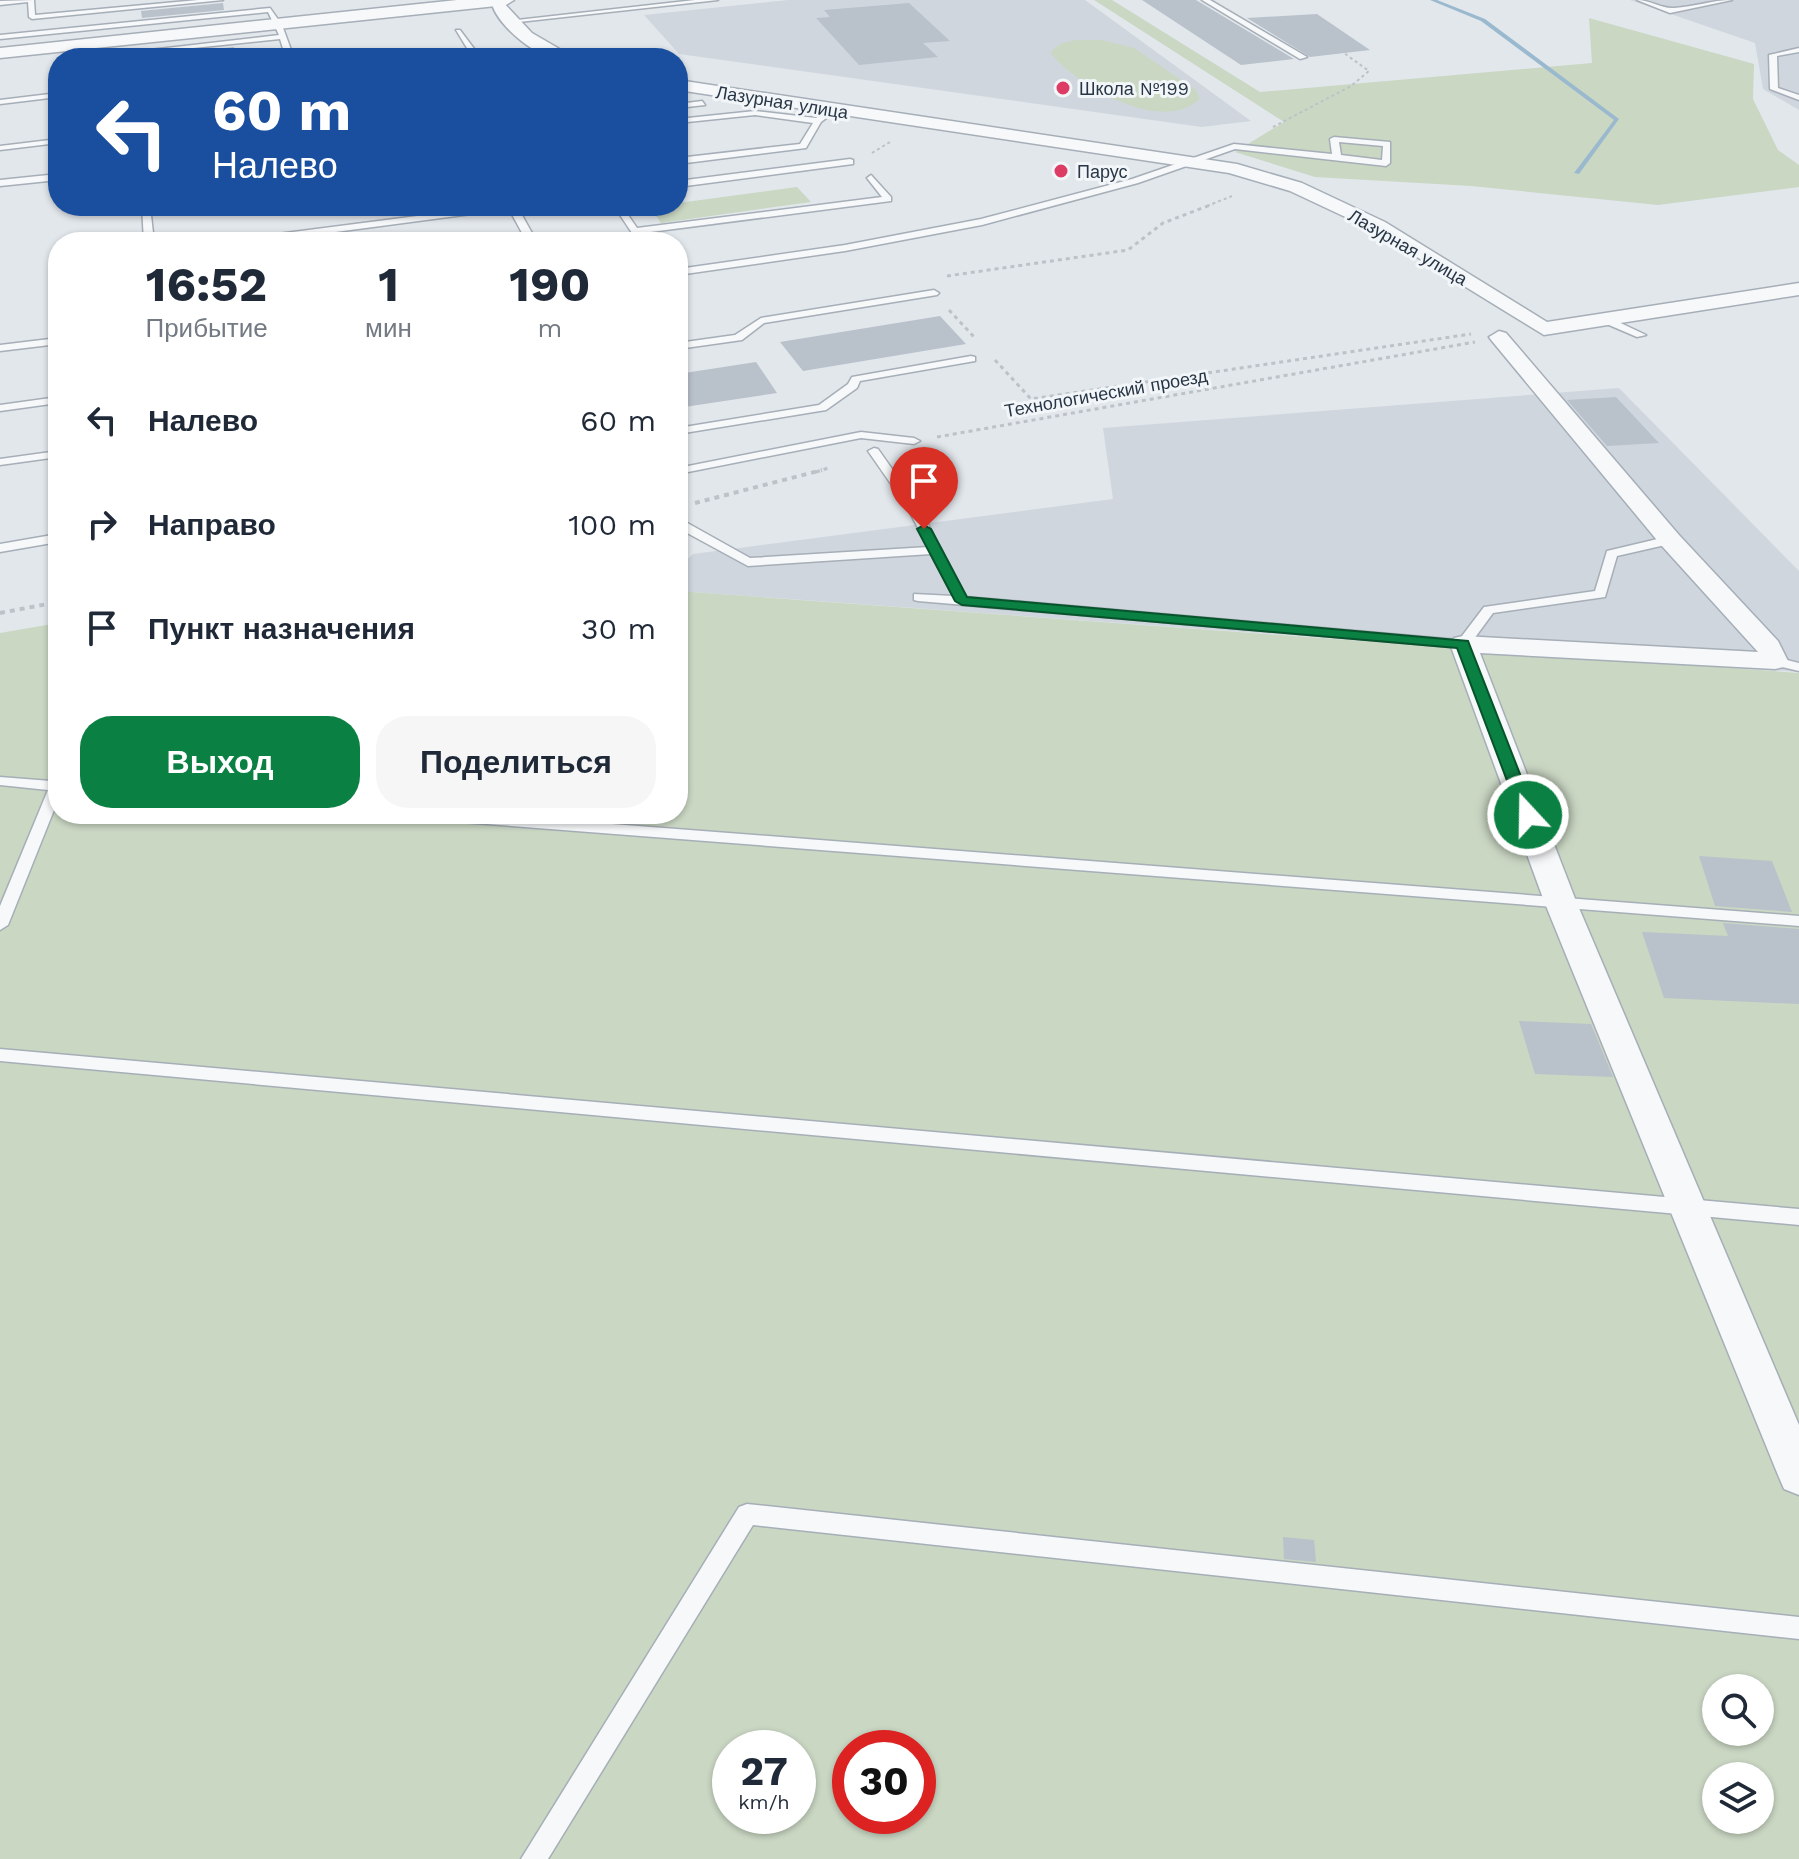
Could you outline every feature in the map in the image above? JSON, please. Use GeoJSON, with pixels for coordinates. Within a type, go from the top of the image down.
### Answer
{"type":"FeatureCollection","features":[{"type":"Feature","properties":{"kind":"street"},"geometry":{"type":"LineString","coordinates":[[147,48],[277,24],[499,1],[510,21],[540,48]]}},
{"type":"Feature","properties":{"kind":"street"},"geometry":{"type":"LineString","coordinates":[[0,53],[48,52]]}},
{"type":"Feature","properties":{"kind":"street","name":"Лазурная улица"},"geometry":{"type":"LineString","coordinates":[[688,87],[1231,168],[1296,187],[1379,226],[1544,329],[1799,289]]}},
{"type":"Feature","properties":{"kind":"street"},"geometry":{"type":"LineString","coordinates":[[1487,335],[1670,540],[1787,664]]}},
{"type":"Feature","properties":{"kind":"street"},"geometry":{"type":"LineString","coordinates":[[1787,664],[1463,644],[1560,901],[1799,1475]]}},
{"type":"Feature","properties":{"kind":"lane"},"geometry":{"type":"LineString","coordinates":[[0,3],[30,0],[32,17],[220,0]]}},
{"type":"Feature","properties":{"kind":"lane"},"geometry":{"type":"LineString","coordinates":[[264,0],[286,48]]}},
{"type":"Feature","properties":{"kind":"lane"},"geometry":{"type":"LineString","coordinates":[[510,21],[715,0]]}},
{"type":"Feature","properties":{"kind":"lane"},"geometry":{"type":"LineString","coordinates":[[1205,0],[1303,57]]}},
{"type":"Feature","properties":{"kind":"lane"},"geometry":{"type":"LineString","coordinates":[[1640,0],[1670,11],[1729,0]]}},
{"type":"Feature","properties":{"kind":"lane"},"geometry":{"type":"LineString","coordinates":[[0,37],[277,24]]}},
{"type":"Feature","properties":{"kind":"lane"},"geometry":{"type":"LineString","coordinates":[[458,31],[470,48]]}},
{"type":"Feature","properties":{"kind":"lane"},"geometry":{"type":"LineString","coordinates":[[1799,50],[1773,55],[1774,89],[1799,98]]}},
{"type":"Feature","properties":{"kind":"lane"},"geometry":{"type":"LineString","coordinates":[[0,102],[48,96]]}},
{"type":"Feature","properties":{"kind":"lane"},"geometry":{"type":"LineString","coordinates":[[688,105],[702,103]]}},
{"type":"Feature","properties":{"kind":"lane"},"geometry":{"type":"LineString","coordinates":[[688,160],[803,146],[818,121],[833,110]]}},
{"type":"Feature","properties":{"kind":"lane"},"geometry":{"type":"LineString","coordinates":[[688,120],[755,113],[818,121]]}},
{"type":"Feature","properties":{"kind":"lane"},"geometry":{"type":"LineString","coordinates":[[688,271],[845,248],[982,222],[1135,181],[1234,146],[1337,159],[1386,163],[1387,144],[1334,139],[1337,159]]}},
{"type":"Feature","properties":{"kind":"lane"},"geometry":{"type":"LineString","coordinates":[[0,148],[48,142]]}},
{"type":"Feature","properties":{"kind":"lane"},"geometry":{"type":"LineString","coordinates":[[688,183],[850,162]]}},
{"type":"Feature","properties":{"kind":"lane"},"geometry":{"type":"LineString","coordinates":[[0,183],[48,178]]}},
{"type":"Feature","properties":{"kind":"lane"},"geometry":{"type":"LineString","coordinates":[[625,216],[635,231],[888,199],[871,178]]}},
{"type":"Feature","properties":{"kind":"lane"},"geometry":{"type":"LineString","coordinates":[[315,232],[437,216]]}},
{"type":"Feature","properties":{"kind":"lane"},"geometry":{"type":"LineString","coordinates":[[688,345],[738,338],[761,321],[934,293]]}},
{"type":"Feature","properties":{"kind":"lane"},"geometry":{"type":"LineString","coordinates":[[1606,320],[1641,335]]}},
{"type":"Feature","properties":{"kind":"lane"},"geometry":{"type":"LineString","coordinates":[[0,348],[48,342]]}},
{"type":"Feature","properties":{"kind":"lane"},"geometry":{"type":"LineString","coordinates":[[688,429],[822,408],[853,386],[856,379],[971,359]]}},
{"type":"Feature","properties":{"kind":"lane"},"geometry":{"type":"LineString","coordinates":[[0,408],[48,401]]}},
{"type":"Feature","properties":{"kind":"lane"},"geometry":{"type":"LineString","coordinates":[[688,469],[861,435],[914,441]]}},
{"type":"Feature","properties":{"kind":"lane"},"geometry":{"type":"LineString","coordinates":[[874,451],[913,507],[962,601]]}},
{"type":"Feature","properties":{"kind":"lane"},"geometry":{"type":"LineString","coordinates":[[0,462],[48,455]]}},
{"type":"Feature","properties":{"kind":"lane"},"geometry":{"type":"LineString","coordinates":[[688,529],[748,562],[935,550]]}},
{"type":"Feature","properties":{"kind":"lane"},"geometry":{"type":"LineString","coordinates":[[0,548],[48,540]]}},
{"type":"Feature","properties":{"kind":"lane"},"geometry":{"type":"LineString","coordinates":[[918,597],[1463,644],[1489,610],[1601,594],[1611,554],[1670,540]]}},
{"type":"Feature","properties":{"kind":"lane"},"geometry":{"type":"LineString","coordinates":[[0,781],[48,784]]}},
{"type":"Feature","properties":{"kind":"lane"},"geometry":{"type":"LineString","coordinates":[[0,925],[48,807]]}},
{"type":"Feature","properties":{"kind":"lane"},"geometry":{"type":"LineString","coordinates":[[553,824],[1799,921]]}},
{"type":"Feature","properties":{"kind":"lane"},"geometry":{"type":"LineString","coordinates":[[0,1055],[1799,1217]]}},
{"type":"Feature","properties":{"kind":"lane"},"geometry":{"type":"LineString","coordinates":[[534,1859],[747,1514],[1799,1628]]}},
{"type":"Feature","properties":{"kind":"path"},"geometry":{"type":"LineString","coordinates":[[1234,146],[1305,112],[1351,86],[1369,71],[1305,25]]}},
{"type":"Feature","properties":{"kind":"path"},"geometry":{"type":"LineString","coordinates":[[850,162],[880,150],[913,122]]}},
{"type":"Feature","properties":{"kind":"path"},"geometry":{"type":"LineString","coordinates":[[934,293],[922,279],[1128,250],[1163,223],[1237,194]]}},
{"type":"Feature","properties":{"kind":"path"},"geometry":{"type":"LineString","coordinates":[[1031,399],[1487,335]]}},
{"type":"Feature","properties":{"kind":"path","name":"Технологический проезд"},"geometry":{"type":"LineString","coordinates":[[914,441],[1487,335]]}},
{"type":"Feature","properties":{"kind":"path"},"geometry":{"type":"LineString","coordinates":[[693,503],[797,479],[874,451]]}},
{"type":"Feature","properties":{"kind":"path"},"geometry":{"type":"LineString","coordinates":[[0,613],[48,604]]}},
{"type":"Feature","properties":{"kind":"shaded area","name":"Школа №199"},"geometry":{"type":"Polygon","coordinates":[[[788,0],[1085,0],[1251,121],[1202,127],[688,55],[688,48],[674,48],[644,15],[788,0]]]}},
{"type":"Feature","properties":{"kind":"shaded area"},"geometry":{"type":"Polygon","coordinates":[[[1630,0],[1799,0],[1799,110],[1763,89],[1755,43],[1630,0]]]}},
{"type":"Feature","properties":{"kind":"shaded area"},"geometry":{"type":"Polygon","coordinates":[[[1619,388],[1799,571],[1799,672],[688,592],[688,559],[693,554],[1113,499],[1103,428],[1619,388]]]}},
{"type":"Feature","properties":{"kind":"green space"},"geometry":{"type":"Polygon","coordinates":[[[1094,0],[1112,0],[1260,92],[1592,63],[1589,18],[1754,64],[1753,99],[1778,150],[1799,165],[1799,187],[1658,205],[1471,186],[1315,177],[1235,152],[1284,122],[1094,0]]]}},
{"type":"Feature","properties":{"kind":"green space"},"geometry":{"type":"Polygon","coordinates":[[[1102,40],[1134,48],[1196,90],[1200,99],[1183,109],[1164,112],[1143,109],[1100,92],[1080,80],[1051,54],[1066,42],[1102,40]]]}},
{"type":"Feature","properties":{"kind":"green space"},"geometry":{"type":"Polygon","coordinates":[[[797,187],[811,202],[661,223],[656,216],[688,216],[688,202],[797,187]]]}},
{"type":"Feature","properties":{"kind":"green space"},"geometry":{"type":"Polygon","coordinates":[[[688,592],[1799,673],[1799,1859],[0,1859],[0,633],[48,625],[48,824],[688,824],[688,592]]]}},
{"type":"Feature","properties":{"kind":"building"},"geometry":{"type":"Polygon","coordinates":[[[1142,0],[1196,0],[1294,59],[1241,65],[1142,0]]]}},
{"type":"Feature","properties":{"kind":"building"},"geometry":{"type":"Polygon","coordinates":[[[223,3],[224,10],[142,18],[141,11],[223,3]]]}},
{"type":"Feature","properties":{"kind":"building"},"geometry":{"type":"Polygon","coordinates":[[[909,3],[950,41],[923,43],[938,57],[859,65],[816,18],[830,17],[824,10],[909,3]]]}},
{"type":"Feature","properties":{"kind":"building"},"geometry":{"type":"Polygon","coordinates":[[[1317,14],[1370,50],[1310,57],[1247,18],[1317,14]]]}},
{"type":"Feature","properties":{"kind":"building"},"geometry":{"type":"Polygon","coordinates":[[[940,316],[966,344],[803,371],[780,342],[940,316]]]}},
{"type":"Feature","properties":{"kind":"building"},"geometry":{"type":"Polygon","coordinates":[[[756,362],[777,393],[688,406],[688,372],[756,362]]]}},
{"type":"Feature","properties":{"kind":"building"},"geometry":{"type":"Polygon","coordinates":[[[1616,397],[1659,443],[1607,446],[1567,400],[1616,397]]]}},
{"type":"Feature","properties":{"kind":"building"},"geometry":{"type":"Polygon","coordinates":[[[1699,856],[1772,861],[1792,912],[1715,906],[1699,856]]]}},
{"type":"Feature","properties":{"kind":"building"},"geometry":{"type":"Polygon","coordinates":[[[1723,923],[1799,929],[1799,1004],[1664,998],[1642,932],[1728,936],[1723,923]]]}},
{"type":"Feature","properties":{"kind":"building"},"geometry":{"type":"Polygon","coordinates":[[[1519,1021],[1591,1024],[1613,1077],[1535,1074],[1519,1021]]]}},
{"type":"Feature","properties":{"kind":"building"},"geometry":{"type":"Polygon","coordinates":[[[1283,1537],[1314,1540],[1316,1562],[1284,1559],[1283,1537]]]}},
{"type":"Feature","properties":{"kind":"waterway"},"geometry":{"type":"LineString","coordinates":[[1433,0],[1483,20],[1617,120],[1577,173]]}},
{"type":"Feature","properties":{"kind":"place","name":"Школа №199"},"geometry":{"type":"Point","coordinates":[1063,88]}},
{"type":"Feature","properties":{"kind":"place","name":"Парус"},"geometry":{"type":"Point","coordinates":[1061,171]}},
{"type":"Feature","properties":{"kind":"route"},"geometry":{"type":"LineString","coordinates":[[924,529],[962,601],[1463,644],[1528,815]]}}]}
